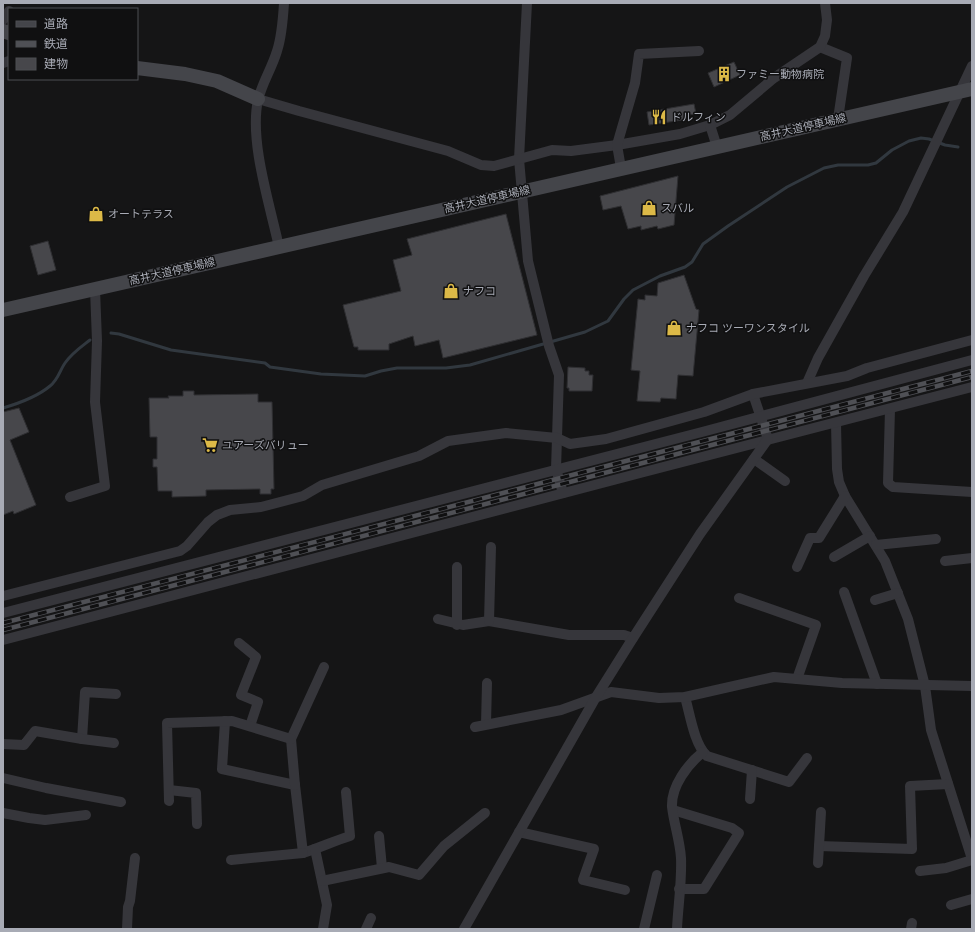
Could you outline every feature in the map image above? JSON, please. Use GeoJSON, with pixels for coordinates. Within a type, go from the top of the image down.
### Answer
{"type":"FeatureCollection","features":[{"type":"Feature","properties":{"kind":"main road"},"geometry":{"type":"LineString","coordinates":[[138,68],[185,74],[217,81],[258,99]]}},
{"type":"Feature","properties":{"kind":"main road","name":"高井大道停車場線"},"geometry":{"type":"LineString","coordinates":[[3,310],[967,90]]}},
{"type":"Feature","properties":{"kind":"street"},"geometry":{"type":"LineString","coordinates":[[279,247],[262,170],[256,117],[258,99],[278,50],[284,3]]}},
{"type":"Feature","properties":{"kind":"street"},"geometry":{"type":"LineString","coordinates":[[527,3],[519,159],[528,261],[548,342],[559,375],[556,468],[563,493]]}},
{"type":"Feature","properties":{"kind":"street"},"geometry":{"type":"LineString","coordinates":[[258,99],[448,151],[481,165],[494,166],[552,150],[571,151],[617,145],[680,134],[710,125],[730,115],[774,78],[820,47],[825,36],[825,3]]}},
{"type":"Feature","properties":{"kind":"street"},"geometry":{"type":"LineString","coordinates":[[820,47],[847,58],[838,119]]}},
{"type":"Feature","properties":{"kind":"street"},"geometry":{"type":"LineString","coordinates":[[621,168],[617,145],[635,83],[639,54],[699,51]]}},
{"type":"Feature","properties":{"kind":"street"},"geometry":{"type":"LineString","coordinates":[[807,383],[818,358],[864,276],[903,212],[935,142],[967,90],[972,66]]}},
{"type":"Feature","properties":{"kind":"street"},"geometry":{"type":"LineString","coordinates":[[710,125],[717,147]]}},
{"type":"Feature","properties":{"kind":"street"},"geometry":{"type":"LineString","coordinates":[[70,497],[105,486],[95,402],[97,341],[95,288]]}},
{"type":"Feature","properties":{"kind":"street"},"geometry":{"type":"LineString","coordinates":[[3,596],[180,551],[187,546],[217,514],[230,510],[261,507],[303,496],[322,485],[419,456],[448,441],[506,433],[557,438],[570,444],[606,439],[704,412],[753,394],[847,376],[867,368],[972,340]]}},
{"type":"Feature","properties":{"kind":"street"},"geometry":{"type":"LineString","coordinates":[[3,613],[972,360]]}},
{"type":"Feature","properties":{"kind":"street"},"geometry":{"type":"LineString","coordinates":[[3,640],[768,439],[836,423],[972,387]]}},
{"type":"Feature","properties":{"kind":"street"},"geometry":{"type":"LineString","coordinates":[[753,394],[768,439]]}},
{"type":"Feature","properties":{"kind":"street"},"geometry":{"type":"LineString","coordinates":[[890,409],[888,483],[893,487],[972,492]]}},
{"type":"Feature","properties":{"kind":"street"},"geometry":{"type":"LineString","coordinates":[[836,423],[836,469],[839,482],[845,496],[885,561],[908,619],[925,686],[931,730],[972,860],[946,868],[920,871]]}},
{"type":"Feature","properties":{"kind":"street"},"geometry":{"type":"LineString","coordinates":[[464,929],[596,697],[700,534],[754,459],[757,452],[768,439]]}},
{"type":"Feature","properties":{"kind":"street"},"geometry":{"type":"LineString","coordinates":[[754,459],[785,481]]}},
{"type":"Feature","properties":{"kind":"street"},"geometry":{"type":"LineString","coordinates":[[797,567],[810,538],[819,538],[845,496]]}},
{"type":"Feature","properties":{"kind":"street"},"geometry":{"type":"LineString","coordinates":[[834,557],[870,536]]}},
{"type":"Feature","properties":{"kind":"street"},"geometry":{"type":"LineString","coordinates":[[876,545],[936,539]]}},
{"type":"Feature","properties":{"kind":"street"},"geometry":{"type":"LineString","coordinates":[[489,621],[491,547]]}},
{"type":"Feature","properties":{"kind":"street"},"geometry":{"type":"LineString","coordinates":[[945,561],[972,558]]}},
{"type":"Feature","properties":{"kind":"street"},"geometry":{"type":"LineString","coordinates":[[457,567],[457,625]]}},
{"type":"Feature","properties":{"kind":"street"},"geometry":{"type":"LineString","coordinates":[[844,592],[877,684]]}},
{"type":"Feature","properties":{"kind":"street"},"geometry":{"type":"LineString","coordinates":[[875,600],[898,593]]}},
{"type":"Feature","properties":{"kind":"street"},"geometry":{"type":"LineString","coordinates":[[739,598],[816,625],[797,679]]}},
{"type":"Feature","properties":{"kind":"street"},"geometry":{"type":"LineString","coordinates":[[438,619],[457,625],[489,621],[569,635],[624,636],[633,638]]}},
{"type":"Feature","properties":{"kind":"street"},"geometry":{"type":"LineString","coordinates":[[239,643],[256,657],[241,695],[258,702],[250,726]]}},
{"type":"Feature","properties":{"kind":"street"},"geometry":{"type":"LineString","coordinates":[[303,853],[291,739],[324,667]]}},
{"type":"Feature","properties":{"kind":"street"},"geometry":{"type":"LineString","coordinates":[[475,727],[561,710],[611,692],[659,698],[685,697],[774,677],[842,683],[972,686]]}},
{"type":"Feature","properties":{"kind":"street"},"geometry":{"type":"LineString","coordinates":[[486,724],[487,683]]}},
{"type":"Feature","properties":{"kind":"street"},"geometry":{"type":"LineString","coordinates":[[82,739],[85,692],[116,694]]}},
{"type":"Feature","properties":{"kind":"street"},"geometry":{"type":"LineString","coordinates":[[685,697],[699,745],[707,756],[789,782],[807,758]]}},
{"type":"Feature","properties":{"kind":"street"},"geometry":{"type":"LineString","coordinates":[[225,721],[222,769],[295,785]]}},
{"type":"Feature","properties":{"kind":"street"},"geometry":{"type":"LineString","coordinates":[[169,801],[168,723],[232,721],[291,739]]}},
{"type":"Feature","properties":{"kind":"street"},"geometry":{"type":"LineString","coordinates":[[3,744],[24,745],[35,731],[114,743]]}},
{"type":"Feature","properties":{"kind":"street"},"geometry":{"type":"LineString","coordinates":[[677,929],[681,858],[672,805],[681,777],[692,761],[703,752]]}},
{"type":"Feature","properties":{"kind":"street"},"geometry":{"type":"LineString","coordinates":[[750,799],[752,770]]}},
{"type":"Feature","properties":{"kind":"street"},"geometry":{"type":"LineString","coordinates":[[3,778],[46,788],[121,802]]}},
{"type":"Feature","properties":{"kind":"street"},"geometry":{"type":"LineString","coordinates":[[819,846],[912,849],[910,786],[948,784]]}},
{"type":"Feature","properties":{"kind":"street"},"geometry":{"type":"LineString","coordinates":[[169,790],[196,793],[197,824]]}},
{"type":"Feature","properties":{"kind":"street"},"geometry":{"type":"LineString","coordinates":[[231,860],[303,853],[350,836],[346,792]]}},
{"type":"Feature","properties":{"kind":"street"},"geometry":{"type":"LineString","coordinates":[[673,810],[732,828],[739,833],[704,889],[680,889]]}},
{"type":"Feature","properties":{"kind":"street"},"geometry":{"type":"LineString","coordinates":[[322,881],[389,867],[418,875],[444,846],[485,812]]}},
{"type":"Feature","properties":{"kind":"street"},"geometry":{"type":"LineString","coordinates":[[818,863],[821,812]]}},
{"type":"Feature","properties":{"kind":"street"},"geometry":{"type":"LineString","coordinates":[[3,813],[45,820],[86,815]]}},
{"type":"Feature","properties":{"kind":"street"},"geometry":{"type":"LineString","coordinates":[[519,832],[594,849],[583,880],[625,890]]}},
{"type":"Feature","properties":{"kind":"street"},"geometry":{"type":"LineString","coordinates":[[379,836],[382,868]]}},
{"type":"Feature","properties":{"kind":"street"},"geometry":{"type":"LineString","coordinates":[[315,849],[327,904],[323,929]]}},
{"type":"Feature","properties":{"kind":"street"},"geometry":{"type":"LineString","coordinates":[[127,929],[128,907],[135,858]]}},
{"type":"Feature","properties":{"kind":"street"},"geometry":{"type":"LineString","coordinates":[[644,929],[657,875]]}},
{"type":"Feature","properties":{"kind":"street"},"geometry":{"type":"LineString","coordinates":[[951,905],[972,899]]}},
{"type":"Feature","properties":{"kind":"street"},"geometry":{"type":"LineString","coordinates":[[366,929],[371,918]]}},
{"type":"Feature","properties":{"kind":"building","name":"ファミー動物病院"},"geometry":{"type":"Polygon","coordinates":[[[734,62],[740,75],[714,87],[708,73],[734,62]]]}},
{"type":"Feature","properties":{"kind":"building"},"geometry":{"type":"Polygon","coordinates":[[[694,104],[696,114],[689,115],[689,119],[649,125],[647,112],[694,104]]]}},
{"type":"Feature","properties":{"kind":"building"},"geometry":{"type":"Polygon","coordinates":[[[678,176],[674,225],[658,229],[657,226],[641,230],[641,226],[628,229],[621,206],[603,210],[600,196],[678,176]]]}},
{"type":"Feature","properties":{"kind":"building"},"geometry":{"type":"Polygon","coordinates":[[[506,214],[537,335],[443,358],[439,340],[415,346],[413,336],[389,344],[389,350],[358,350],[358,347],[354,347],[343,305],[401,291],[393,260],[412,255],[407,239],[506,214]]]}},
{"type":"Feature","properties":{"kind":"building"},"geometry":{"type":"Polygon","coordinates":[[[48,241],[56,270],[38,275],[30,246],[48,241]]]}},
{"type":"Feature","properties":{"kind":"building"},"geometry":{"type":"Polygon","coordinates":[[[684,275],[696,309],[699,310],[693,376],[678,375],[676,399],[661,398],[660,402],[637,401],[640,371],[631,370],[638,299],[645,300],[645,295],[657,296],[658,283],[684,275]]]}},
{"type":"Feature","properties":{"kind":"building"},"geometry":{"type":"Polygon","coordinates":[[[568,367],[585,368],[585,371],[589,371],[589,375],[593,375],[592,391],[569,391],[569,388],[567,388],[568,367]]]}},
{"type":"Feature","properties":{"kind":"building"},"geometry":{"type":"Polygon","coordinates":[[[183,391],[194,391],[194,395],[258,394],[258,402],[272,402],[274,489],[271,489],[271,494],[260,494],[260,489],[206,490],[206,496],[172,497],[172,491],[158,491],[157,467],[153,467],[153,459],[157,459],[157,437],[150,437],[149,398],[183,396],[183,391]]]}},
{"type":"Feature","properties":{"kind":"building"},"geometry":{"type":"Polygon","coordinates":[[[19,408],[29,432],[10,440],[36,505],[14,514],[13,511],[3,515],[3,412],[19,408]]]}},
{"type":"Feature","properties":{"kind":"waterway"},"geometry":{"type":"LineString","coordinates":[[111,333],[119,334],[171,350],[265,363],[270,367],[321,374],[365,376],[397,368],[446,368],[470,365],[585,332],[608,321],[624,299],[633,290],[660,276],[685,267],[692,262],[703,244],[728,226],[787,187],[824,168],[838,165],[868,165],[876,163],[892,150],[909,141],[921,138],[958,147]]}},
{"type":"Feature","properties":{"kind":"waterway"},"geometry":{"type":"LineString","coordinates":[[3,408],[28,399],[50,386],[55,381],[68,359],[90,340]]}},
{"type":"Feature","properties":{"kind":"railway"},"geometry":{"type":"LineString","coordinates":[[3,623],[972,371]]}},
{"type":"Feature","properties":{"kind":"railway"},"geometry":{"type":"LineString","coordinates":[[3,630],[972,377]]}},
{"type":"Feature","properties":{"kind":"place","name":"ファミー動物病院"},"geometry":{"type":"Point","coordinates":[724,74]}},
{"type":"Feature","properties":{"kind":"place","name":"ドルフィン"},"geometry":{"type":"Point","coordinates":[659,117]}},
{"type":"Feature","properties":{"kind":"place","name":"スバル"},"geometry":{"type":"Point","coordinates":[649,208]}},
{"type":"Feature","properties":{"kind":"place","name":"オートテラス"},"geometry":{"type":"Point","coordinates":[96,214]}},
{"type":"Feature","properties":{"kind":"place","name":"ナフコ"},"geometry":{"type":"Point","coordinates":[451,291]}},
{"type":"Feature","properties":{"kind":"place","name":"ナフコ ツーワンスタイル"},"geometry":{"type":"Point","coordinates":[674,328]}},
{"type":"Feature","properties":{"kind":"place","name":"ユアーズバリュー"},"geometry":{"type":"Point","coordinates":[210,445]}}]}
